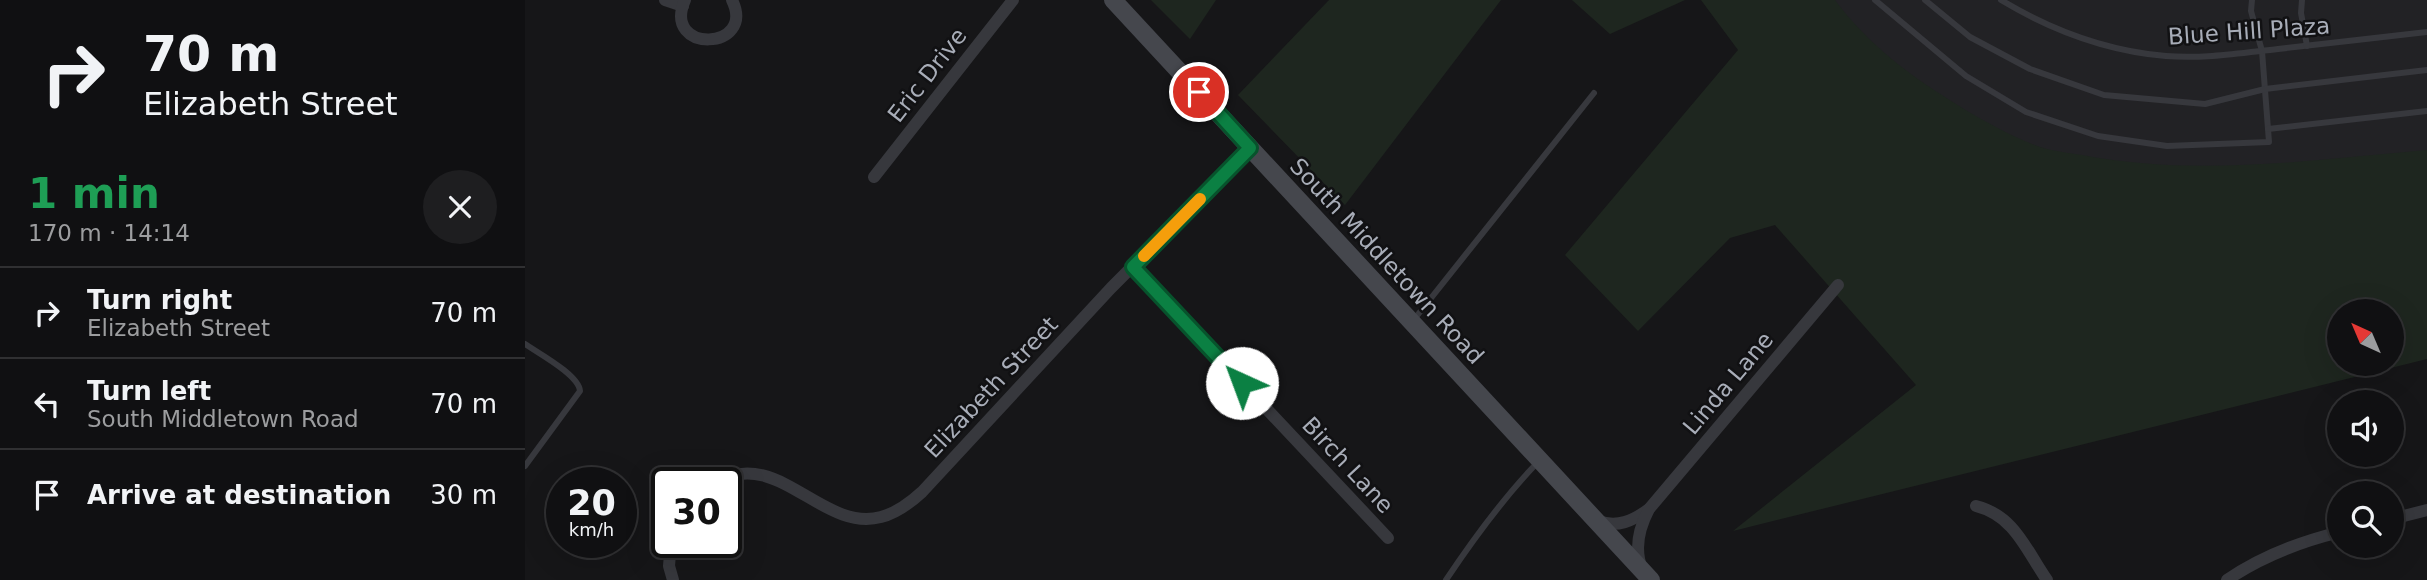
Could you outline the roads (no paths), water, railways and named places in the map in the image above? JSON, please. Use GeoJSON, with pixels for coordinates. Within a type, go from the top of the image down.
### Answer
{"type":"FeatureCollection","features":[{"type":"Feature","properties":{"kind":"street"},"geometry":{"type":"LineString","coordinates":[[665,0],[684,3],[682,20],[688,32],[699,39],[714,40],[727,34],[734,22],[736,13],[732,0]]}},
{"type":"Feature","properties":{"kind":"street","name":"Eric Drive"},"geometry":{"type":"LineString","coordinates":[[874,177],[1013,0]]}},
{"type":"Feature","properties":{"kind":"street","name":"South Middletown Road"},"geometry":{"type":"LineString","coordinates":[[1113,0],[1647,576]]}},
{"type":"Feature","properties":{"kind":"street","name":"Elizabeth Street"},"geometry":{"type":"LineString","coordinates":[[742,474],[752,473],[782,482],[849,516],[865,519],[895,512],[922,492],[1133,267],[1250,148]]}},
{"type":"Feature","properties":{"kind":"street","name":"Birch Lane"},"geometry":{"type":"LineString","coordinates":[[1133,267],[1388,538]]}},
{"type":"Feature","properties":{"kind":"street","name":"Linda Lane"},"geometry":{"type":"LineString","coordinates":[[1647,576],[1639,561],[1638,540],[1649,509],[1838,285]]}},
{"type":"Feature","properties":{"kind":"street"},"geometry":{"type":"LineString","coordinates":[[1976,506],[1990,510],[2014,528],[2047,580]]}},
{"type":"Feature","properties":{"kind":"street","name":"Linda Lane"},"geometry":{"type":"LineString","coordinates":[[1594,520],[1623,523],[1649,509]]}},
{"type":"Feature","properties":{"kind":"street"},"geometry":{"type":"LineString","coordinates":[[2404,516],[2427,510]]}},
{"type":"Feature","properties":{"kind":"street"},"geometry":{"type":"LineString","coordinates":[[2227,580],[2271,554],[2327,535]]}},
{"type":"Feature","properties":{"kind":"street"},"geometry":{"type":"LineString","coordinates":[[670,558],[673,580]]}},
{"type":"Feature","properties":{"kind":"lane"},"geometry":{"type":"LineString","coordinates":[[1875,0],[1966,76],[2025,112],[2098,136],[2167,146],[2269,142],[2262,51],[2251,11],[2252,0]]}},
{"type":"Feature","properties":{"kind":"lane"},"geometry":{"type":"LineString","coordinates":[[1925,0],[1970,37],[2030,69],[2104,95],[2205,104],[2265,89],[2427,70]]}},
{"type":"Feature","properties":{"kind":"lane","name":"Blue Hill Plaza"},"geometry":{"type":"LineString","coordinates":[[2001,0],[2054,28],[2116,48],[2168,56],[2221,55],[2427,32]]}},
{"type":"Feature","properties":{"kind":"lane"},"geometry":{"type":"LineString","coordinates":[[2302,0],[2301,13],[2307,46]]}},
{"type":"Feature","properties":{"kind":"lane"},"geometry":{"type":"LineString","coordinates":[[1411,323],[1594,93]]}},
{"type":"Feature","properties":{"kind":"lane"},"geometry":{"type":"LineString","coordinates":[[2268,129],[2427,111]]}},
{"type":"Feature","properties":{"kind":"lane"},"geometry":{"type":"LineString","coordinates":[[525,344],[572,377],[579,384],[580,391],[525,466]]}},
{"type":"Feature","properties":{"kind":"lane"},"geometry":{"type":"LineString","coordinates":[[1446,580],[1475,536],[1539,461]]}}]}
